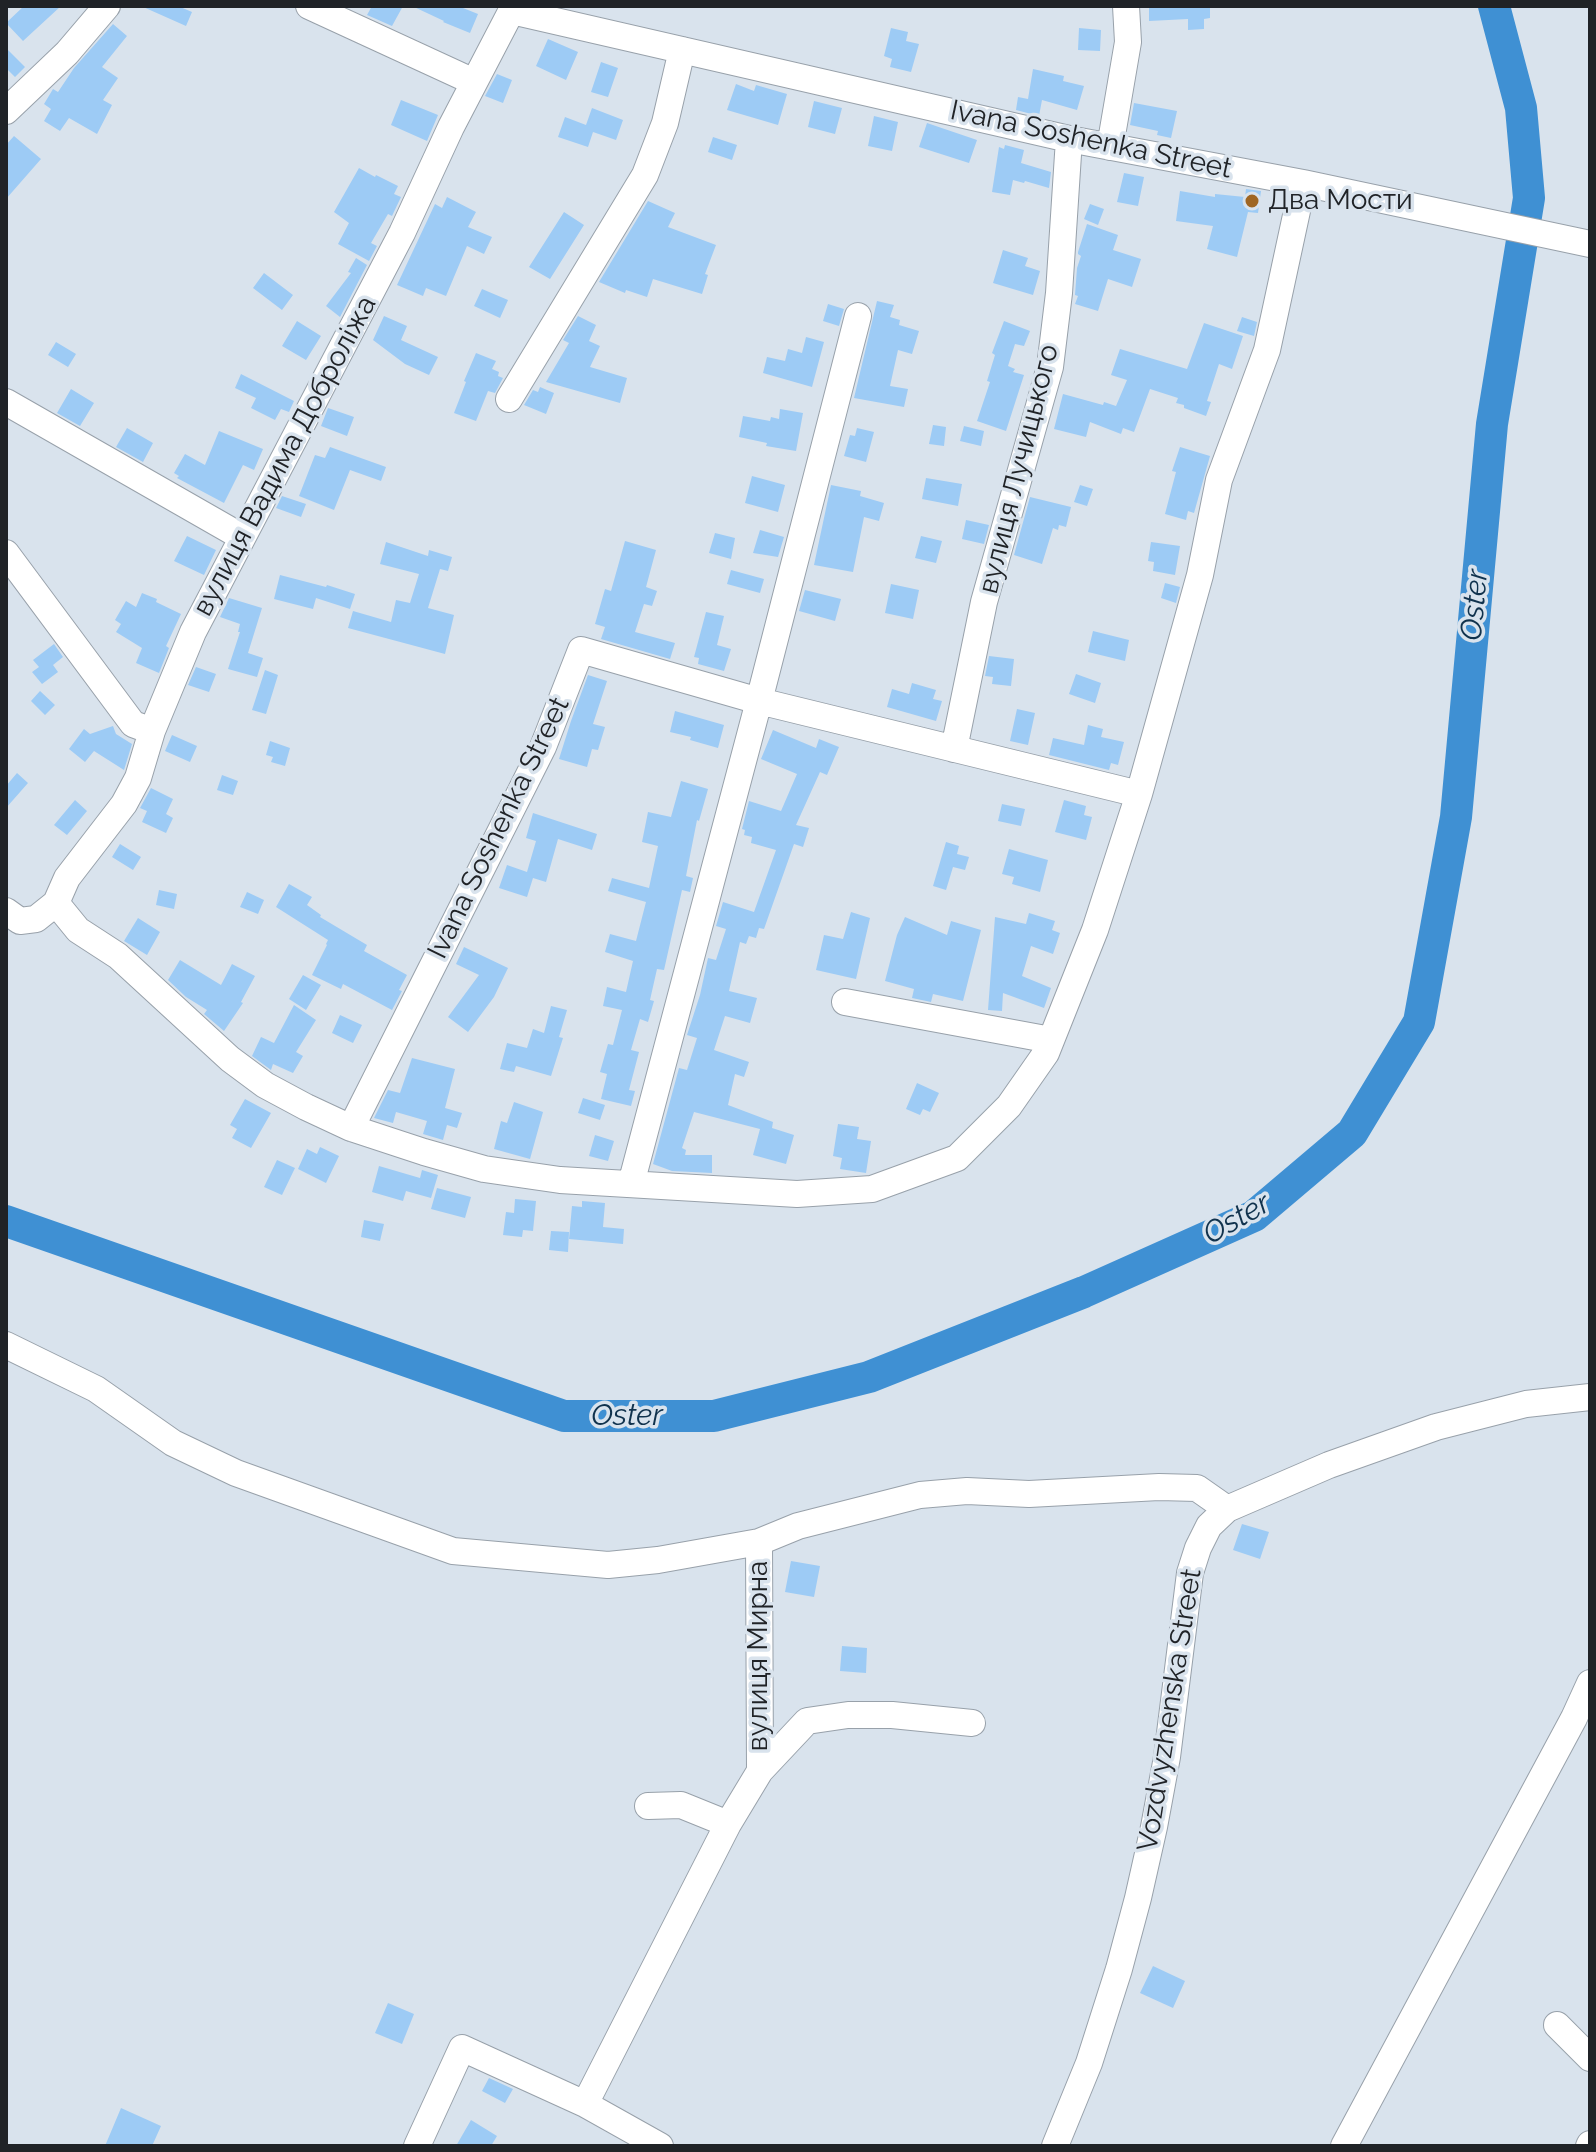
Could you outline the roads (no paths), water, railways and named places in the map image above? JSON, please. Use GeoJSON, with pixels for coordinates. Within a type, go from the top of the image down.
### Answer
{"type":"FeatureCollection","features":[{"type":"Feature","properties":{"kind":"street"},"geometry":{"type":"LineString","coordinates":[[6,111],[67,53],[107,6]]}},
{"type":"Feature","properties":{"kind":"street"},"geometry":{"type":"LineString","coordinates":[[309,6],[474,82]]}},
{"type":"Feature","properties":{"kind":"street"},"geometry":{"type":"LineString","coordinates":[[1110,147],[1128,42],[1126,6]]}},
{"type":"Feature","properties":{"kind":"street","name":"вулиця Вадима Доброліжа"},"geometry":{"type":"LineString","coordinates":[[56,903],[67,878],[124,804],[138,778],[152,731],[193,632],[402,233],[451,127],[513,8]]}},
{"type":"Feature","properties":{"kind":"street","name":"Ivana Soshenka Street"},"geometry":{"type":"LineString","coordinates":[[513,8],[1069,139],[1303,183],[1582,243]]}},
{"type":"Feature","properties":{"kind":"street"},"geometry":{"type":"LineString","coordinates":[[509,399],[645,175],[665,123],[682,50]]}},
{"type":"Feature","properties":{"kind":"street","name":"вулиця Лучицького"},"geometry":{"type":"LineString","coordinates":[[954,749],[984,602],[1050,367],[1059,293],[1069,139]]}},
{"type":"Feature","properties":{"kind":"street"},"geometry":{"type":"LineString","coordinates":[[6,911],[20,921],[36,919],[56,903],[78,930],[118,956],[265,1085],[351,1128],[484,1169],[560,1180],[797,1194],[872,1189],[957,1158],[1009,1106],[1046,1053],[1095,930],[1139,794],[1200,575],[1219,480],[1267,350],[1303,183]]}},
{"type":"Feature","properties":{"kind":"street"},"geometry":{"type":"LineString","coordinates":[[631,1184],[858,316]]}},
{"type":"Feature","properties":{"kind":"street"},"geometry":{"type":"LineString","coordinates":[[6,402],[242,537]]}},
{"type":"Feature","properties":{"kind":"street"},"geometry":{"type":"LineString","coordinates":[[6,553],[133,724],[152,731]]}},
{"type":"Feature","properties":{"kind":"street","name":"Ivana Soshenka Street"},"geometry":{"type":"LineString","coordinates":[[351,1128],[543,747],[581,650],[759,701],[1139,794]]}},
{"type":"Feature","properties":{"kind":"street"},"geometry":{"type":"LineString","coordinates":[[845,1002],[1051,1040]]}},
{"type":"Feature","properties":{"kind":"street"},"geometry":{"type":"LineString","coordinates":[[6,1345],[96,1389],[173,1443],[236,1473],[453,1551],[608,1565],[658,1560],[759,1542],[798,1526],[909,1498],[967,1491],[1029,1494],[1197,1488],[1227,1509]]}},
{"type":"Feature","properties":{"kind":"street","name":"Vozdvyzhenska Street"},"geometry":{"type":"LineString","coordinates":[[1055,2146],[1089,2063],[1138,1898],[1167,1757],[1190,1573],[1209,1526],[1227,1509],[1329,1465],[1436,1427],[1526,1404],[1590,1397]]}},
{"type":"Feature","properties":{"kind":"street","name":"вулиця Мирна"},"geometry":{"type":"LineString","coordinates":[[759,1542],[760,1771]]}},
{"type":"Feature","properties":{"kind":"street"},"geometry":{"type":"LineString","coordinates":[[1344,2146],[1567,1732],[1590,1683]]}},
{"type":"Feature","properties":{"kind":"street"},"geometry":{"type":"LineString","coordinates":[[759,1719],[807,1721],[848,1715],[892,1715],[972,1723]]}},
{"type":"Feature","properties":{"kind":"street"},"geometry":{"type":"LineString","coordinates":[[585,2104],[728,1824],[760,1771],[807,1721]]}},
{"type":"Feature","properties":{"kind":"street"},"geometry":{"type":"LineString","coordinates":[[648,1806],[681,1805],[728,1824]]}},
{"type":"Feature","properties":{"kind":"street"},"geometry":{"type":"LineString","coordinates":[[1557,2025],[1590,2058]]}},
{"type":"Feature","properties":{"kind":"street"},"geometry":{"type":"LineString","coordinates":[[417,2146],[462,2048],[585,2104],[660,2146]]}},
{"type":"Feature","properties":{"kind":"waterway","name":"Oster"},"geometry":{"type":"LineString","coordinates":[[6,1221],[564,1416],[714,1416],[869,1377],[1084,1292],[1254,1216],[1352,1133],[1419,1022],[1456,817],[1492,424],[1529,198],[1521,108],[1494,6]]}},
{"type":"Feature","properties":{"kind":"place","name":"Два Мости"},"geometry":{"type":"Point","coordinates":[1252,201]}}]}
